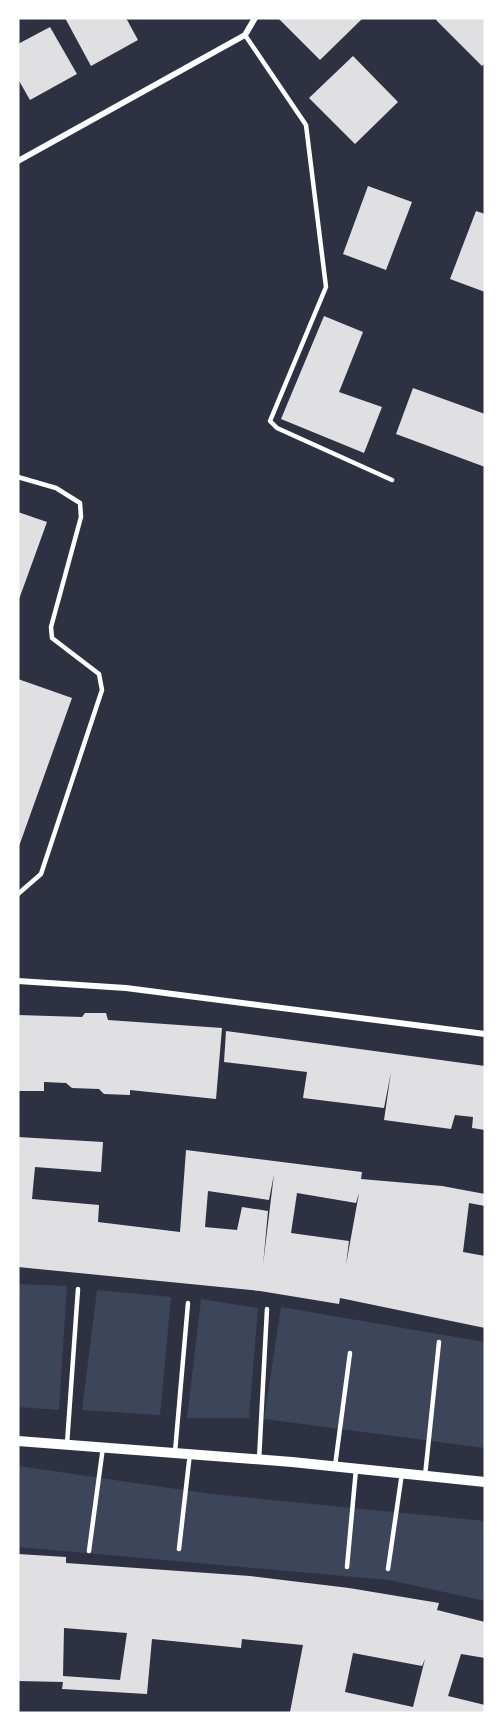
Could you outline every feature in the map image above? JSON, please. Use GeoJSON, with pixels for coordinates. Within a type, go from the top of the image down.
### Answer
{"type":"FeatureCollection","features":[{"type":"Feature","properties":{"kind":"street"},"geometry":{"type":"LineString","coordinates":[[18,161],[245,35],[255,18]]}},
{"type":"Feature","properties":{"kind":"street"},"geometry":{"type":"LineString","coordinates":[[18,981],[126,988],[485,1034]]}},
{"type":"Feature","properties":{"kind":"street"},"geometry":{"type":"LineString","coordinates":[[18,1440],[335,1466],[485,1482]]}},
{"type":"Feature","properties":{"kind":"lane"},"geometry":{"type":"LineString","coordinates":[[245,35],[306,125],[326,287],[270,421],[277,428],[392,480]]}},
{"type":"Feature","properties":{"kind":"lane"},"geometry":{"type":"LineString","coordinates":[[18,477],[56,488],[80,503],[81,517],[51,627],[52,638],[99,674],[102,690],[41,874],[18,894]]}},
{"type":"Feature","properties":{"kind":"lane"},"geometry":{"type":"LineString","coordinates":[[67,1444],[78,1289]]}},
{"type":"Feature","properties":{"kind":"lane"},"geometry":{"type":"LineString","coordinates":[[175,1452],[188,1303]]}},
{"type":"Feature","properties":{"kind":"lane"},"geometry":{"type":"LineString","coordinates":[[259,1460],[267,1309]]}},
{"type":"Feature","properties":{"kind":"lane"},"geometry":{"type":"LineString","coordinates":[[425,1476],[439,1342]]}},
{"type":"Feature","properties":{"kind":"lane"},"geometry":{"type":"LineString","coordinates":[[335,1466],[351,1353]]}},
{"type":"Feature","properties":{"kind":"lane"},"geometry":{"type":"LineString","coordinates":[[89,1551],[103,1447]]}},
{"type":"Feature","properties":{"kind":"lane"},"geometry":{"type":"LineString","coordinates":[[179,1549],[190,1454]]}},
{"type":"Feature","properties":{"kind":"lane"},"geometry":{"type":"LineString","coordinates":[[347,1567],[356,1469]]}},
{"type":"Feature","properties":{"kind":"lane"},"geometry":{"type":"LineString","coordinates":[[388,1569],[402,1473]]}},
{"type":"Feature","properties":{"kind":"shaded area"},"geometry":{"type":"Polygon","coordinates":[[[18,1284],[67,1286],[59,1410],[18,1407],[18,1284]]]}},
{"type":"Feature","properties":{"kind":"shaded area"},"geometry":{"type":"Polygon","coordinates":[[[97,1290],[171,1297],[160,1415],[82,1410],[97,1290]]]}},
{"type":"Feature","properties":{"kind":"shaded area"},"geometry":{"type":"Polygon","coordinates":[[[201,1299],[258,1308],[249,1418],[187,1418],[201,1299]]]}},
{"type":"Feature","properties":{"kind":"shaded area"},"geometry":{"type":"Polygon","coordinates":[[[281,1307],[485,1342],[485,1448],[264,1419],[281,1307]]]}},
{"type":"Feature","properties":{"kind":"shaded area"},"geometry":{"type":"Polygon","coordinates":[[[18,1466],[212,1494],[485,1521],[485,1601],[389,1580],[18,1547],[18,1466]]]}},
{"type":"Feature","properties":{"kind":"building"},"geometry":{"type":"Polygon","coordinates":[[[65,18],[126,18],[138,40],[91,66],[65,18]]]}},
{"type":"Feature","properties":{"kind":"building"},"geometry":{"type":"Polygon","coordinates":[[[278,18],[363,18],[320,60],[278,18]]]}},
{"type":"Feature","properties":{"kind":"building"},"geometry":{"type":"Polygon","coordinates":[[[438,18],[485,18],[485,63],[482,66],[436,20],[438,18]]]}},
{"type":"Feature","properties":{"kind":"building"},"geometry":{"type":"Polygon","coordinates":[[[50,27],[77,74],[30,100],[18,79],[18,44],[50,27]]]}},
{"type":"Feature","properties":{"kind":"building"},"geometry":{"type":"Polygon","coordinates":[[[353,56],[398,102],[355,144],[309,98],[353,56]]]}},
{"type":"Feature","properties":{"kind":"building"},"geometry":{"type":"Polygon","coordinates":[[[368,186],[412,202],[386,270],[343,254],[368,186]]]}},
{"type":"Feature","properties":{"kind":"building"},"geometry":{"type":"Polygon","coordinates":[[[476,211],[485,214],[485,292],[450,279],[476,211]]]}},
{"type":"Feature","properties":{"kind":"building"},"geometry":{"type":"Polygon","coordinates":[[[324,316],[363,332],[339,392],[382,407],[364,453],[281,419],[324,316]]]}},
{"type":"Feature","properties":{"kind":"building"},"geometry":{"type":"Polygon","coordinates":[[[413,388],[485,414],[485,467],[396,434],[413,388]]]}},
{"type":"Feature","properties":{"kind":"building"},"geometry":{"type":"Polygon","coordinates":[[[18,512],[47,522],[18,602],[18,512]]]}},
{"type":"Feature","properties":{"kind":"building"},"geometry":{"type":"Polygon","coordinates":[[[18,679],[72,698],[18,849],[18,679]]]}},
{"type":"Feature","properties":{"kind":"building"},"geometry":{"type":"Polygon","coordinates":[[[85,1013],[106,1013],[108,1020],[222,1028],[216,1099],[130,1090],[130,1095],[104,1094],[99,1089],[72,1088],[66,1083],[44,1082],[44,1091],[18,1091],[18,1015],[82,1017],[85,1013]]]}},
{"type":"Feature","properties":{"kind":"building"},"geometry":{"type":"Polygon","coordinates":[[[226,1031],[485,1066],[485,1130],[472,1128],[473,1117],[455,1115],[451,1129],[384,1120],[391,1072],[384,1108],[303,1098],[307,1072],[224,1062],[226,1031]]]}},
{"type":"Feature","properties":{"kind":"building"},"geometry":{"type":"Polygon","coordinates":[[[18,1137],[103,1142],[101,1172],[35,1167],[32,1199],[99,1205],[98,1222],[180,1232],[186,1150],[362,1172],[361,1179],[442,1186],[485,1194],[485,1206],[469,1203],[463,1252],[485,1256],[485,1328],[340,1298],[339,1304],[260,1291],[18,1267],[18,1137]],[[274,1174],[269,1200],[208,1191],[205,1227],[237,1230],[242,1207],[268,1211],[263,1265],[274,1174]],[[297,1193],[291,1233],[349,1241],[346,1265],[359,1193],[356,1203],[297,1193]]]}},
{"type":"Feature","properties":{"kind":"building"},"geometry":{"type":"Polygon","coordinates":[[[18,1554],[66,1557],[66,1563],[250,1576],[349,1588],[439,1603],[437,1610],[485,1622],[485,1658],[461,1654],[448,1696],[485,1705],[485,1713],[290,1712],[303,1645],[242,1639],[241,1648],[152,1639],[147,1694],[62,1689],[63,1682],[18,1681],[18,1554]],[[64,1628],[63,1676],[120,1680],[127,1633],[64,1628]],[[353,1653],[345,1692],[413,1707],[425,1659],[422,1666],[353,1653]]]}}]}
